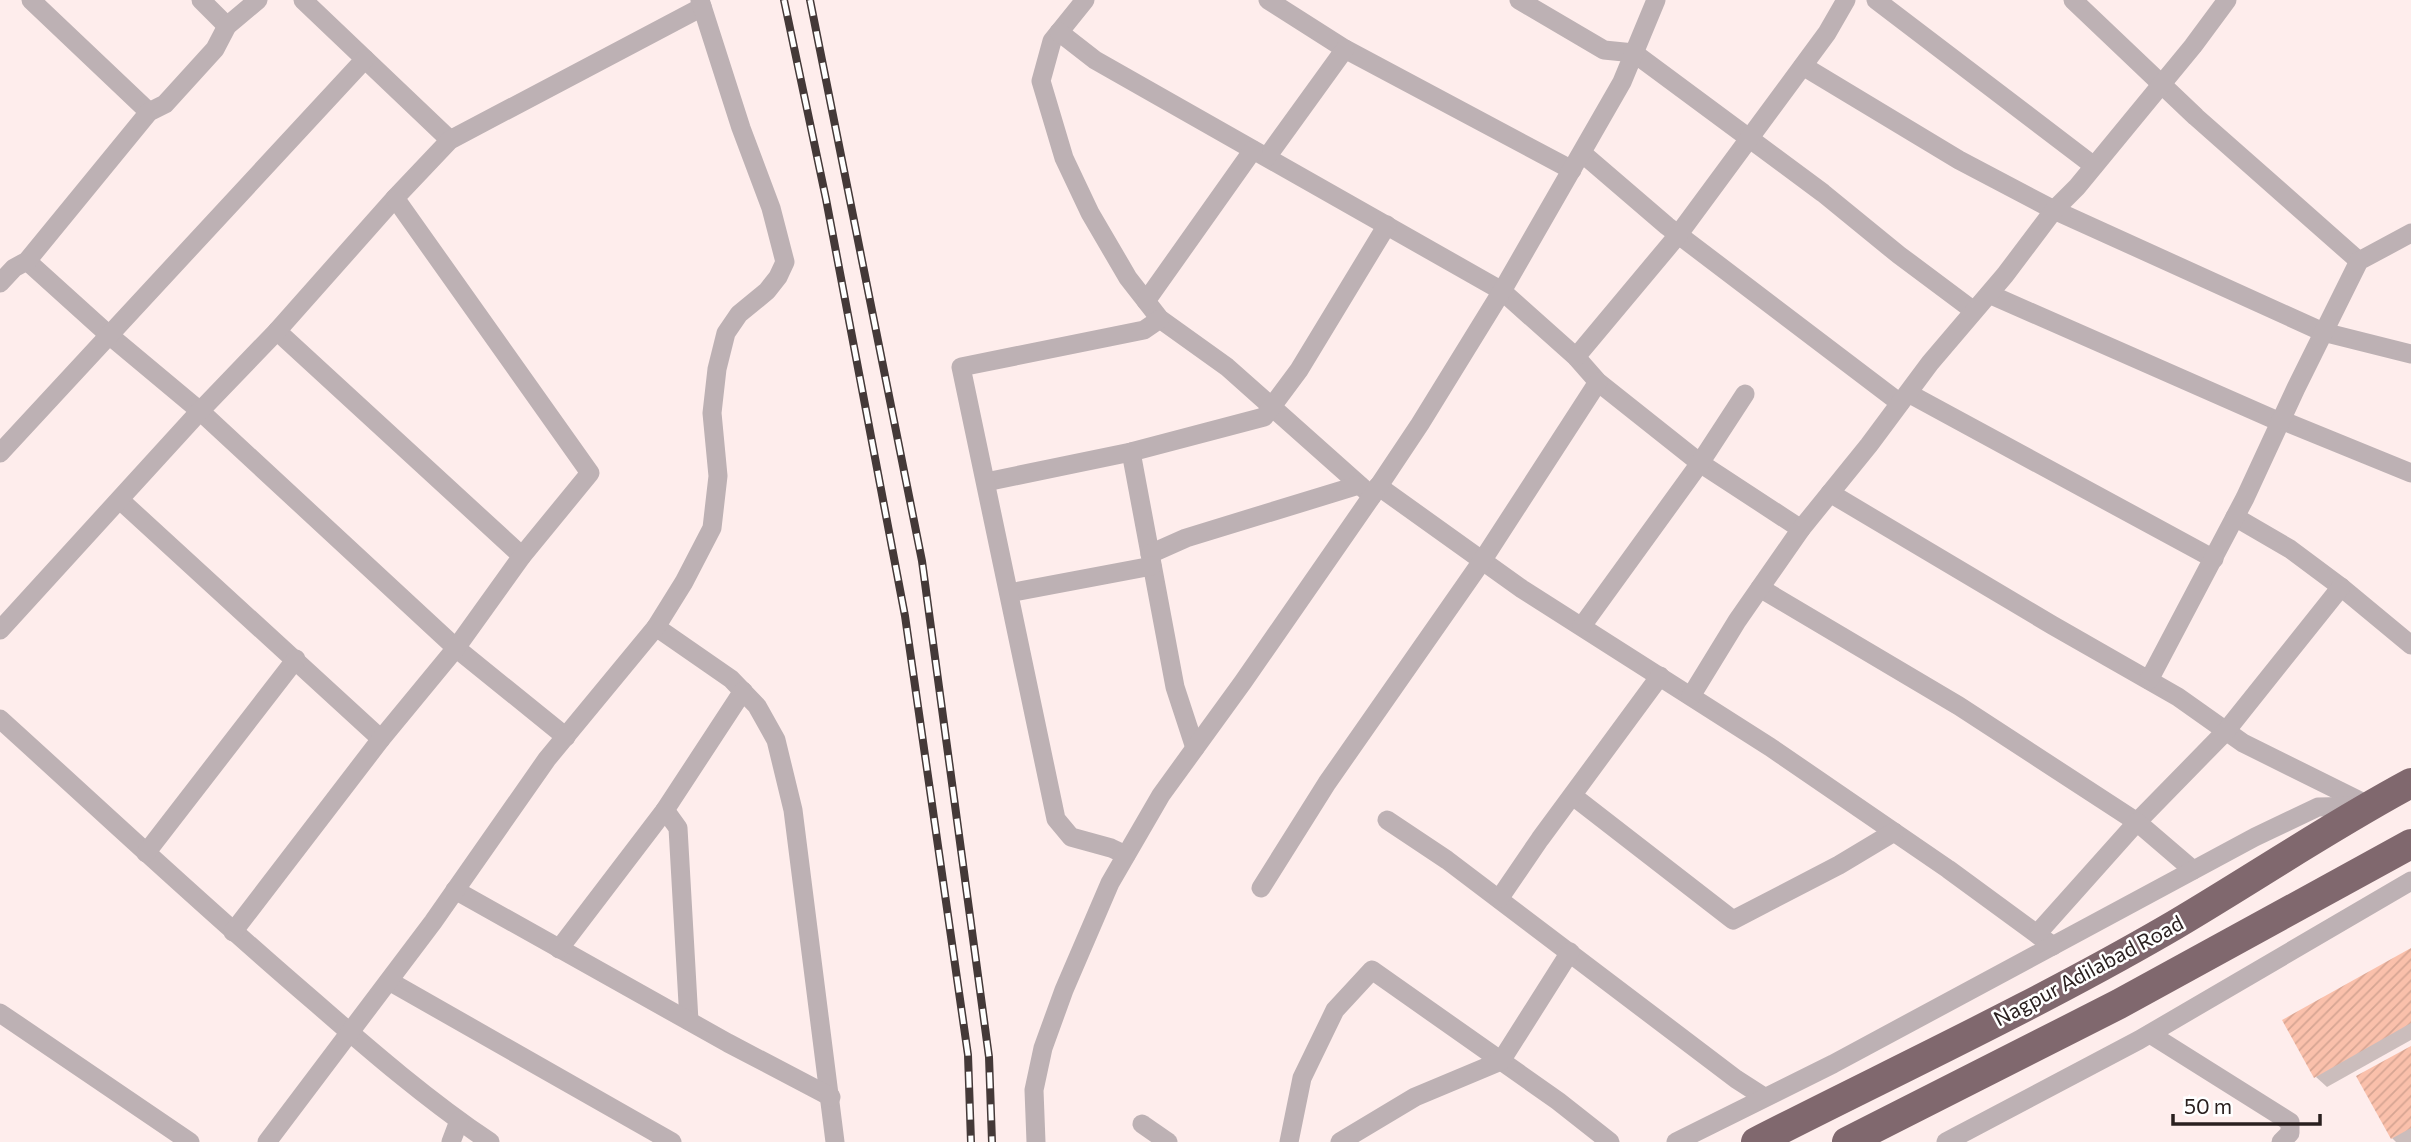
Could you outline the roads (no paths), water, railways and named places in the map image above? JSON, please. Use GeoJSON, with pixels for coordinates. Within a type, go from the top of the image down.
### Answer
{"type":"FeatureCollection","features":[{"type":"Feature","properties":{"kind":"highway","name":"Nagpur Adilabad Road"},"geometry":{"type":"LineString","coordinates":[[1756,1142],[2081,978],[2411,783]]}},
{"type":"Feature","properties":{"kind":"highway","name":"Nagpur Adilabad Road"},"geometry":{"type":"LineString","coordinates":[[1847,1142],[2119,1004],[2411,844]]}},
{"type":"Feature","properties":{"kind":"street"},"geometry":{"type":"LineString","coordinates":[[31,0],[149,113]]}},
{"type":"Feature","properties":{"kind":"street"},"geometry":{"type":"LineString","coordinates":[[201,0],[227,26]]}},
{"type":"Feature","properties":{"kind":"street"},"geometry":{"type":"LineString","coordinates":[[0,283],[14,268],[27,261],[149,113],[165,104],[215,49],[227,26],[258,0]]}},
{"type":"Feature","properties":{"kind":"street"},"geometry":{"type":"LineString","coordinates":[[303,0],[450,140]]}},
{"type":"Feature","properties":{"kind":"street"},"geometry":{"type":"LineString","coordinates":[[1085,0],[1052,41],[1041,81],[1064,158],[1090,213],[1128,278],[1160,318],[1227,367],[1370,489],[1770,747],[2053,946]]}},
{"type":"Feature","properties":{"kind":"street"},"geometry":{"type":"LineString","coordinates":[[1268,0],[1345,49],[1577,162],[1904,398],[2214,559]]}},
{"type":"Feature","properties":{"kind":"street"},"geometry":{"type":"LineString","coordinates":[[1518,0],[1604,50],[1634,53],[1823,193],[1974,311]]}},
{"type":"Feature","properties":{"kind":"street"},"geometry":{"type":"LineString","coordinates":[[1036,1142],[1034,1090],[1042,1048],[1110,883],[1161,795],[1370,489],[1420,424],[1502,291],[1622,82],[1656,0]]}},
{"type":"Feature","properties":{"kind":"street"},"geometry":{"type":"LineString","coordinates":[[1576,357],[1678,235],[1827,33],[1846,0]]}},
{"type":"Feature","properties":{"kind":"street"},"geometry":{"type":"LineString","coordinates":[[1876,0],[2094,166]]}},
{"type":"Feature","properties":{"kind":"street"},"geometry":{"type":"LineString","coordinates":[[2073,0],[2289,201],[2360,261]]}},
{"type":"Feature","properties":{"kind":"street"},"geometry":{"type":"LineString","coordinates":[[1691,696],[1801,529],[1930,363],[1989,294],[2054,210],[2162,84],[2227,0]]}},
{"type":"Feature","properties":{"kind":"street"},"geometry":{"type":"LineString","coordinates":[[0,630],[450,140],[701,3],[741,128],[771,208],[785,262],[767,291],[739,314],[726,333],[712,413],[718,476],[712,527],[684,582],[656,627],[547,759],[389,981],[267,1142]]}},
{"type":"Feature","properties":{"kind":"street"},"geometry":{"type":"LineString","coordinates":[[1059,32],[1095,60],[1502,291],[1576,357],[1598,382],[1700,463],[1801,529]]}},
{"type":"Feature","properties":{"kind":"street"},"geometry":{"type":"LineString","coordinates":[[1146,301],[1260,153],[1345,49]]}},
{"type":"Feature","properties":{"kind":"street"},"geometry":{"type":"LineString","coordinates":[[0,453],[365,60]]}},
{"type":"Feature","properties":{"kind":"street"},"geometry":{"type":"LineString","coordinates":[[1803,66],[1959,160],[2054,210],[2323,332],[2411,355]]}},
{"type":"Feature","properties":{"kind":"street"},"geometry":{"type":"LineString","coordinates":[[233,932],[381,739],[457,648],[523,556],[590,473],[395,198]]}},
{"type":"Feature","properties":{"kind":"street"},"geometry":{"type":"LineString","coordinates":[[986,482],[1131,452],[1264,417],[1299,370],[1387,225]]}},
{"type":"Feature","properties":{"kind":"street"},"geometry":{"type":"LineString","coordinates":[[2149,680],[2214,559],[2360,261],[2411,233]]}},
{"type":"Feature","properties":{"kind":"street"},"geometry":{"type":"LineString","coordinates":[[27,261],[109,335],[200,411],[457,648],[566,737]]}},
{"type":"Feature","properties":{"kind":"street"},"geometry":{"type":"LineString","coordinates":[[1989,294],[2281,421],[2411,473]]}},
{"type":"Feature","properties":{"kind":"street"},"geometry":{"type":"LineString","coordinates":[[1126,855],[1071,837],[1056,819],[961,367],[1144,330],[1160,318]]}},
{"type":"Feature","properties":{"kind":"street"},"geometry":{"type":"LineString","coordinates":[[277,331],[523,556]]}},
{"type":"Feature","properties":{"kind":"street"},"geometry":{"type":"LineString","coordinates":[[1261,888],[1327,783],[1482,561],[1598,382]]}},
{"type":"Feature","properties":{"kind":"street"},"geometry":{"type":"LineString","coordinates":[[1582,626],[1700,463],[1745,394]]}},
{"type":"Feature","properties":{"kind":"street"},"geometry":{"type":"LineString","coordinates":[[1131,452],[1174,687],[1195,748]]}},
{"type":"Feature","properties":{"kind":"street"},"geometry":{"type":"LineString","coordinates":[[1009,593],[1151,560],[1197,534],[1370,489]]}},
{"type":"Feature","properties":{"kind":"street"},"geometry":{"type":"LineString","coordinates":[[1830,493],[2178,697],[2244,743],[2369,806]]}},
{"type":"Feature","properties":{"kind":"street"},"geometry":{"type":"LineString","coordinates":[[120,499],[381,739]]}},
{"type":"Feature","properties":{"kind":"street"},"geometry":{"type":"LineString","coordinates":[[2235,517],[2290,549],[2411,645]]}},
{"type":"Feature","properties":{"kind":"street"},"geometry":{"type":"LineString","coordinates":[[2037,934],[2137,822],[2226,731],[2341,587]]}},
{"type":"Feature","properties":{"kind":"street"},"geometry":{"type":"LineString","coordinates":[[1760,588],[1959,706],[2137,822],[2193,870]]}},
{"type":"Feature","properties":{"kind":"street"},"geometry":{"type":"LineString","coordinates":[[656,627],[731,679],[757,706],[776,740],[793,810],[835,1142]]}},
{"type":"Feature","properties":{"kind":"street"},"geometry":{"type":"LineString","coordinates":[[146,853],[296,659]]}},
{"type":"Feature","properties":{"kind":"street"},"geometry":{"type":"LineString","coordinates":[[1499,900],[1540,839],[1660,676]]}},
{"type":"Feature","properties":{"kind":"street"},"geometry":{"type":"LineString","coordinates":[[559,948],[665,810],[743,691]]}},
{"type":"Feature","properties":{"kind":"street"},"geometry":{"type":"LineString","coordinates":[[0,719],[233,932],[350,1033],[459,1121],[490,1142]]}},
{"type":"Feature","properties":{"kind":"street"},"geometry":{"type":"LineString","coordinates":[[1573,796],[1732,920],[1839,865],[1894,832]]}},
{"type":"Feature","properties":{"kind":"street"},"geometry":{"type":"LineString","coordinates":[[1676,1142],[1833,1064],[2193,870],[2318,807],[2369,806]]}},
{"type":"Feature","properties":{"kind":"street"},"geometry":{"type":"LineString","coordinates":[[665,810],[678,828],[689,1021]]}},
{"type":"Feature","properties":{"kind":"street"},"geometry":{"type":"LineString","coordinates":[[1387,820],[1447,860],[1708,1059],[1764,1097]]}},
{"type":"Feature","properties":{"kind":"street"},"geometry":{"type":"LineString","coordinates":[[1946,1142],[2150,1034],[2411,881]]}},
{"type":"Feature","properties":{"kind":"street"},"geometry":{"type":"LineString","coordinates":[[455,890],[831,1097]]}},
{"type":"Feature","properties":{"kind":"street"},"geometry":{"type":"LineString","coordinates":[[1340,1142],[1415,1097],[1501,1061],[1570,953]]}},
{"type":"Feature","properties":{"kind":"street"},"geometry":{"type":"LineString","coordinates":[[1289,1142],[1302,1078],[1335,1010],[1372,970],[1558,1101],[1610,1142]]}},
{"type":"Feature","properties":{"kind":"street"},"geometry":{"type":"LineString","coordinates":[[389,981],[672,1142]]}},
{"type":"Feature","properties":{"kind":"street"},"geometry":{"type":"LineString","coordinates":[[0,1013],[190,1142]]}},
{"type":"Feature","properties":{"kind":"street"},"geometry":{"type":"LineString","coordinates":[[2150,1034],[2290,1122],[2290,1133],[2281,1142]]}},
{"type":"Feature","properties":{"kind":"street"},"geometry":{"type":"LineString","coordinates":[[452,1142],[459,1121]]}},
{"type":"Feature","properties":{"kind":"street"},"geometry":{"type":"LineString","coordinates":[[1142,1124],[1168,1142]]}},
{"type":"Feature","properties":{"kind":"railway"},"geometry":{"type":"LineString","coordinates":[[784,0],[826,199],[905,616],[968,1055],[971,1142]]}},
{"type":"Feature","properties":{"kind":"railway"},"geometry":{"type":"LineString","coordinates":[[810,0],[922,561],[989,1057],[992,1142]]}}]}
